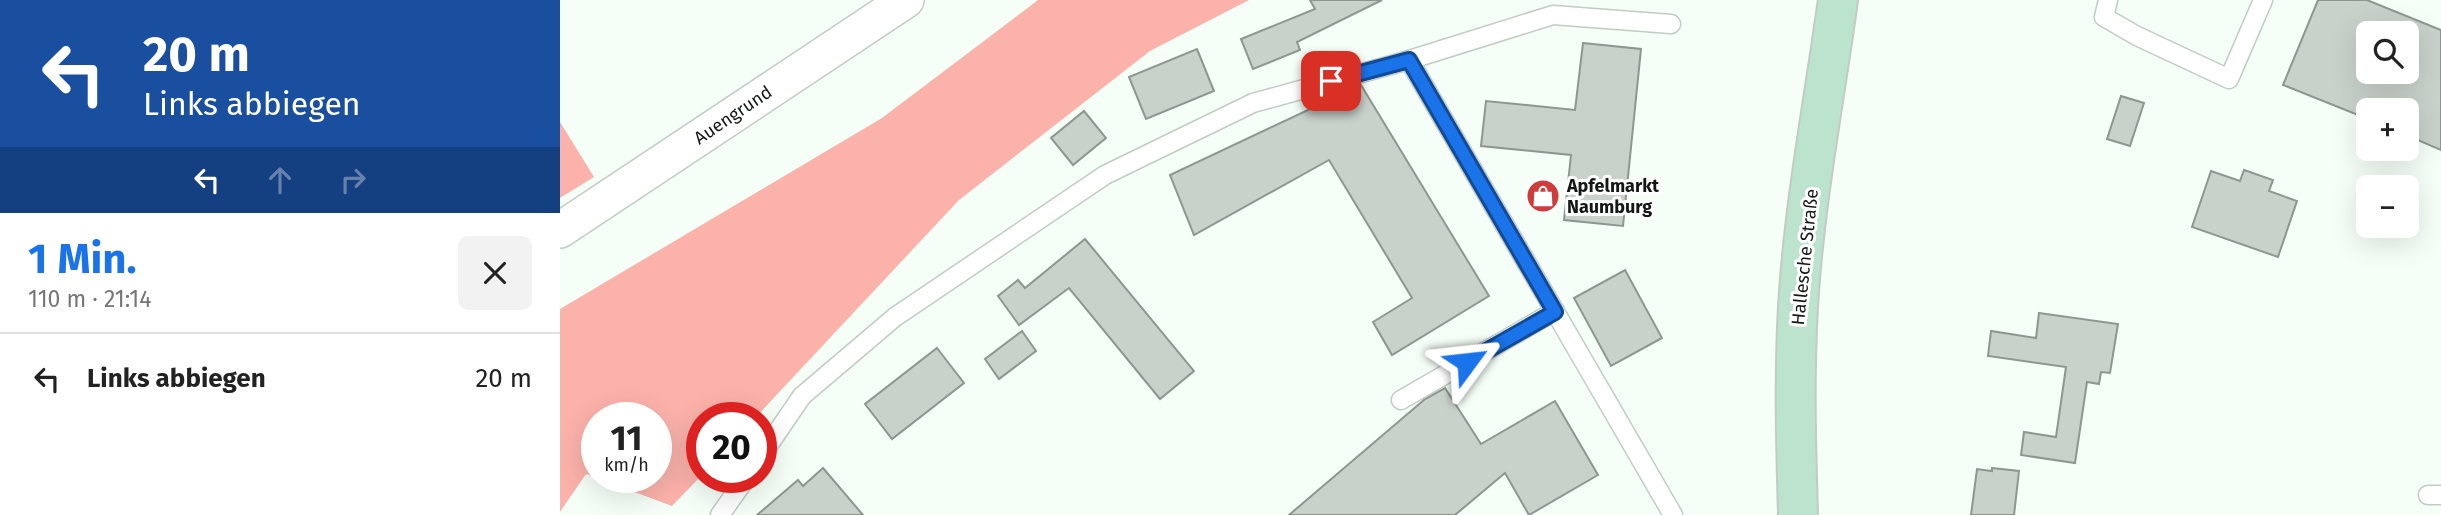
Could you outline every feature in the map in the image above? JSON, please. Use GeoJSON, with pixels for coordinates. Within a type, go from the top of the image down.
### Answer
{"type":"FeatureCollection","features":[{"type":"Feature","properties":{"kind":"main road","name":"Hallesche Straße"},"geometry":{"type":"LineString","coordinates":[[1798,515],[1795,372],[1798,305],[1838,0]]}},
{"type":"Feature","properties":{"kind":"street","name":"Auengrund"},"geometry":{"type":"LineString","coordinates":[[560,230],[906,0]]}},
{"type":"Feature","properties":{"kind":"lane"},"geometry":{"type":"LineString","coordinates":[[2108,0],[2105,17],[2137,36],[2229,79],[2263,0]]}},
{"type":"Feature","properties":{"kind":"lane"},"geometry":{"type":"LineString","coordinates":[[777,433],[802,396],[895,317],[1105,175],[1253,103],[1409,60],[1553,15],[1671,24]]}},
{"type":"Feature","properties":{"kind":"lane"},"geometry":{"type":"LineString","coordinates":[[1409,60],[1673,515]]}},
{"type":"Feature","properties":{"kind":"lane"},"geometry":{"type":"LineString","coordinates":[[1401,400],[1555,312]]}},
{"type":"Feature","properties":{"kind":"lane"},"geometry":{"type":"LineString","coordinates":[[720,515],[735,493]]}},
{"type":"Feature","properties":{"kind":"shaded area"},"geometry":{"type":"Polygon","coordinates":[[[1038,0],[1249,0],[1150,51],[959,200],[770,402],[686,402],[686,492],[672,506],[637,493],[672,493],[672,402],[581,402],[581,481],[560,512],[560,309],[882,118],[1038,0]]]}},
{"type":"Feature","properties":{"kind":"shaded area"},"geometry":{"type":"Polygon","coordinates":[[[560,122],[594,177],[560,198],[560,122]]]}},
{"type":"Feature","properties":{"kind":"building"},"geometry":{"type":"Polygon","coordinates":[[[1310,0],[1382,0],[1297,42],[1300,50],[1253,69],[1241,39],[1315,9],[1310,0]]]}},
{"type":"Feature","properties":{"kind":"building"},"geometry":{"type":"Polygon","coordinates":[[[2318,0],[2367,0],[2419,21],[2356,21],[2356,84],[2419,84],[2419,21],[2441,30],[2441,150],[2419,141],[2419,98],[2356,98],[2356,114],[2283,85],[2318,0]]]}},
{"type":"Feature","properties":{"kind":"building"},"geometry":{"type":"Polygon","coordinates":[[[1583,43],[1641,49],[1623,226],[1564,220],[1571,155],[1481,146],[1486,101],[1575,110],[1583,43]]]}},
{"type":"Feature","properties":{"kind":"building"},"geometry":{"type":"Polygon","coordinates":[[[1197,49],[1214,91],[1146,119],[1129,77],[1197,49]]]}},
{"type":"Feature","properties":{"kind":"building"},"geometry":{"type":"Polygon","coordinates":[[[1361,85],[1489,296],[1392,355],[1373,322],[1412,298],[1329,160],[1194,235],[1170,175],[1361,85]]]}},
{"type":"Feature","properties":{"kind":"building"},"geometry":{"type":"Polygon","coordinates":[[[2121,96],[2144,103],[2130,146],[2107,139],[2121,96]]]}},
{"type":"Feature","properties":{"kind":"building"},"geometry":{"type":"Polygon","coordinates":[[[1084,111],[1106,138],[1073,165],[1051,138],[1084,111]]]}},
{"type":"Feature","properties":{"kind":"building"},"geometry":{"type":"Polygon","coordinates":[[[2244,170],[2273,180],[2269,191],[2297,201],[2278,257],[2192,227],[2211,171],[2240,181],[2244,170]]]}},
{"type":"Feature","properties":{"kind":"building"},"geometry":{"type":"Polygon","coordinates":[[[1085,239],[1194,371],[1160,399],[1069,288],[1019,325],[998,296],[1018,280],[1025,288],[1085,239]]]}},
{"type":"Feature","properties":{"kind":"building"},"geometry":{"type":"Polygon","coordinates":[[[1625,270],[1662,338],[1611,366],[1574,298],[1625,270]]]}},
{"type":"Feature","properties":{"kind":"building"},"geometry":{"type":"Polygon","coordinates":[[[2039,313],[2118,324],[2110,373],[2101,372],[2099,384],[2087,382],[2075,463],[2021,455],[2024,432],[2056,437],[2066,367],[1988,356],[1991,331],[2036,338],[2039,313]]]}},
{"type":"Feature","properties":{"kind":"building"},"geometry":{"type":"Polygon","coordinates":[[[1022,331],[1036,351],[999,379],[985,359],[1022,331]]]}},
{"type":"Feature","properties":{"kind":"building"},"geometry":{"type":"Polygon","coordinates":[[[937,348],[964,383],[892,439],[865,404],[937,348]]]}},
{"type":"Feature","properties":{"kind":"building"},"geometry":{"type":"Polygon","coordinates":[[[1445,388],[1481,444],[1555,401],[1598,475],[1529,515],[1505,473],[1455,515],[1289,515],[1425,399],[1445,388]]]}},
{"type":"Feature","properties":{"kind":"building"},"geometry":{"type":"Polygon","coordinates":[[[823,468],[863,515],[757,515],[798,480],[803,486],[823,468]]]}},
{"type":"Feature","properties":{"kind":"building"},"geometry":{"type":"Polygon","coordinates":[[[1992,468],[2019,471],[2014,515],[1971,515],[1977,469],[1992,471],[1992,468]]]}},
{"type":"Feature","properties":{"kind":"place","name":"Apfelmarkt Naumburg"},"geometry":{"type":"Point","coordinates":[1543,196]}},
{"type":"Feature","properties":{"kind":"route"},"geometry":{"type":"LineString","coordinates":[[1331,81],[1409,60],[1555,312],[1467,362]]}}]}
